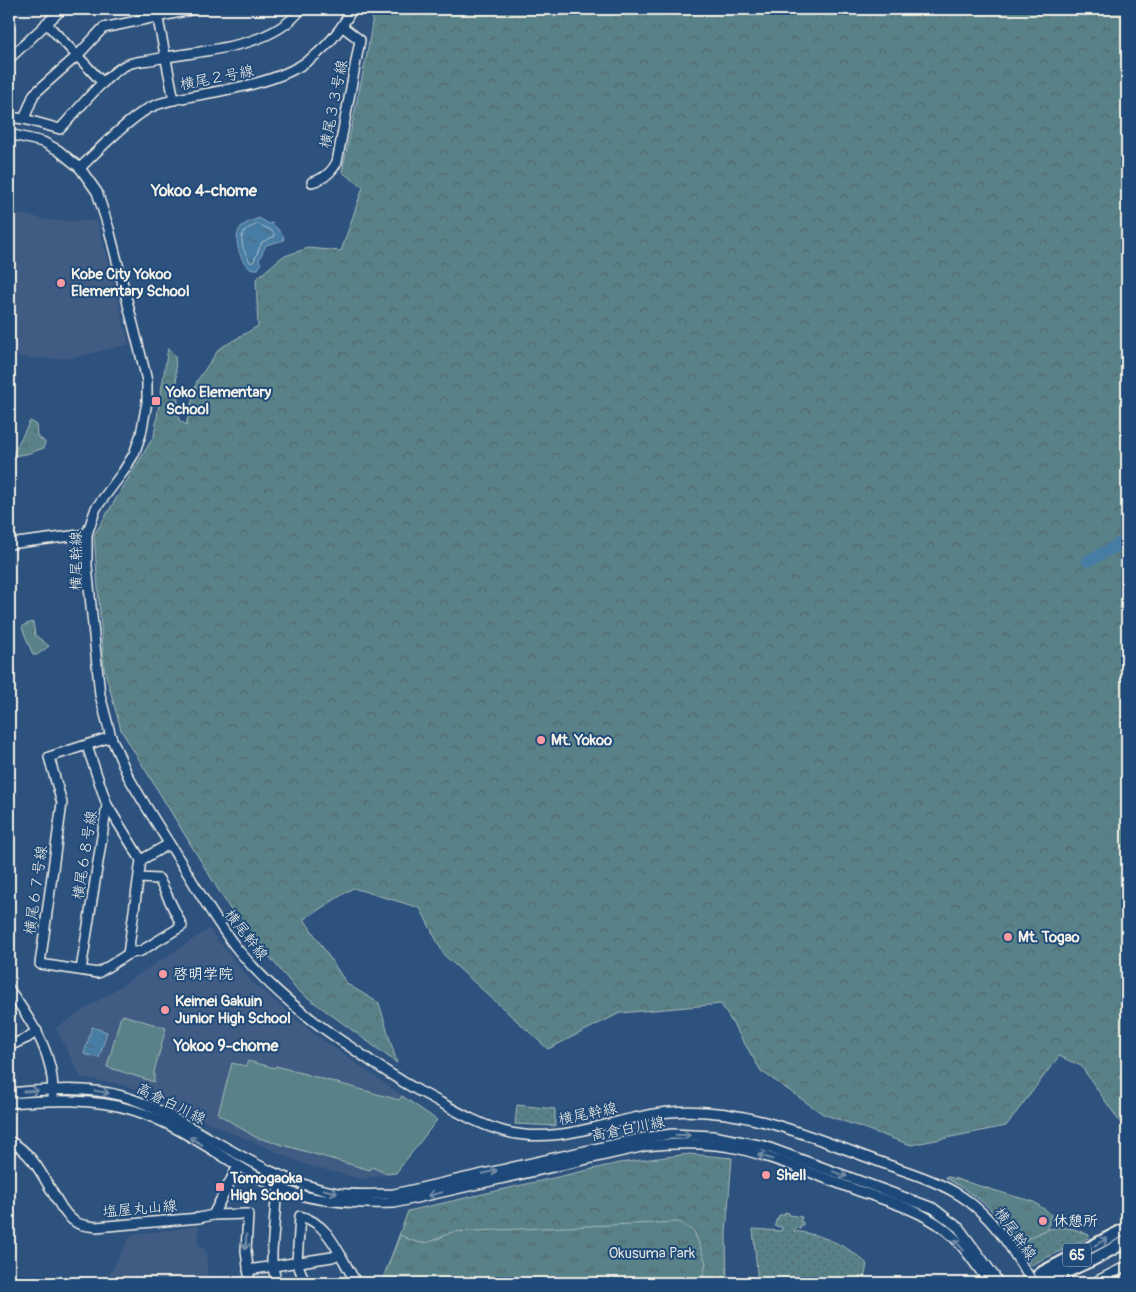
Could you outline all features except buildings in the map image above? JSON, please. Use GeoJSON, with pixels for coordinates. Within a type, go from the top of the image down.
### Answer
{"type":"FeatureCollection","features":[{"type":"Feature","properties":{"kind":"main road","name":"65"},"geometry":{"type":"LineString","coordinates":[[1029,1283],[1044,1272],[1127,1228]]}},
{"type":"Feature","properties":{"kind":"main road","name":"65"},"geometry":{"type":"LineString","coordinates":[[1042,1283],[1078,1267],[1127,1241]]}},
{"type":"Feature","properties":{"kind":"street"},"geometry":{"type":"LineString","coordinates":[[9,59],[62,9]]}},
{"type":"Feature","properties":{"kind":"street"},"geometry":{"type":"LineString","coordinates":[[24,119],[34,94],[78,55],[103,28],[157,12],[195,9]]}},
{"type":"Feature","properties":{"kind":"street"},"geometry":{"type":"LineString","coordinates":[[9,117],[60,129],[103,83],[126,65],[234,45],[255,39],[274,32],[301,9]]}},
{"type":"Feature","properties":{"kind":"street","name":"横尾２号線"},"geometry":{"type":"LineString","coordinates":[[80,168],[144,111],[155,105],[242,88],[281,76],[302,66],[317,54],[343,27],[352,9]]}},
{"type":"Feature","properties":{"kind":"street"},"geometry":{"type":"LineString","coordinates":[[157,12],[174,100]]}},
{"type":"Feature","properties":{"kind":"street"},"geometry":{"type":"LineString","coordinates":[[46,23],[103,83]]}},
{"type":"Feature","properties":{"kind":"street","name":"横尾３３号線"},"geometry":{"type":"LineString","coordinates":[[312,182],[320,180],[332,172],[337,162],[360,40],[343,27]]}},
{"type":"Feature","properties":{"kind":"street","name":"横尾幹線"},"geometry":{"type":"LineString","coordinates":[[9,134],[43,142],[58,150],[80,168],[97,192],[104,210],[144,368],[147,389],[146,414],[138,444],[123,472],[96,508],[87,534],[87,566],[104,716],[128,776],[169,844],[218,922],[238,950],[262,978],[318,1026],[396,1078],[469,1118],[505,1131],[546,1136],[564,1134],[667,1112],[724,1113],[760,1120],[940,1185],[960,1195],[980,1210],[999,1231],[1033,1283]]}},
{"type":"Feature","properties":{"kind":"street"},"geometry":{"type":"LineString","coordinates":[[9,544],[87,534]]}},
{"type":"Feature","properties":{"kind":"street","name":"横尾６７号線"},"geometry":{"type":"LineString","coordinates":[[111,737],[49,757],[62,803],[40,964],[98,973],[128,954],[141,952],[182,926],[159,879],[139,878]]}},
{"type":"Feature","properties":{"kind":"street","name":"横尾６８号線"},"geometry":{"type":"LineString","coordinates":[[81,970],[106,804],[87,746]]}},
{"type":"Feature","properties":{"kind":"street"},"geometry":{"type":"LineString","coordinates":[[106,804],[141,860],[128,954]]}},
{"type":"Feature","properties":{"kind":"street"},"geometry":{"type":"LineString","coordinates":[[141,860],[169,844]]}},
{"type":"Feature","properties":{"kind":"street"},"geometry":{"type":"LineString","coordinates":[[9,989],[37,1031],[50,1062],[53,1090],[53,1101],[9,1103]]}},
{"type":"Feature","properties":{"kind":"street"},"geometry":{"type":"LineString","coordinates":[[9,1046],[37,1031]]}},
{"type":"Feature","properties":{"kind":"street"},"geometry":{"type":"LineString","coordinates":[[9,1093],[53,1090]]}},
{"type":"Feature","properties":{"kind":"street","name":"高倉白川線"},"geometry":{"type":"LineString","coordinates":[[53,1090],[92,1090],[134,1100],[158,1110],[283,1178],[337,1193],[363,1195],[394,1194],[643,1138],[672,1134],[713,1136],[764,1146],[933,1208],[959,1228],[998,1283]]}},
{"type":"Feature","properties":{"kind":"street","name":"高倉白川線"},"geometry":{"type":"LineString","coordinates":[[53,1101],[108,1104],[142,1114],[188,1136],[238,1166]]}},
{"type":"Feature","properties":{"kind":"street","name":"塩屋丸山線"},"geometry":{"type":"LineString","coordinates":[[9,1141],[21,1148],[34,1162],[67,1216],[76,1223],[85,1226],[115,1225],[213,1215]]}},
{"type":"Feature","properties":{"kind":"street","name":"高倉白川線"},"geometry":{"type":"LineString","coordinates":[[279,1187],[295,1194],[335,1202],[364,1204],[394,1203],[645,1146],[672,1143],[704,1144],[766,1157],[917,1213],[943,1228],[961,1246],[989,1283]]}},
{"type":"Feature","properties":{"kind":"street"},"geometry":{"type":"LineString","coordinates":[[250,1283],[246,1252],[248,1214],[213,1215],[238,1166],[279,1187]]}},
{"type":"Feature","properties":{"kind":"street"},"geometry":{"type":"LineString","coordinates":[[277,1283],[272,1265],[275,1212],[279,1187],[283,1178]]}},
{"type":"Feature","properties":{"kind":"street"},"geometry":{"type":"LineString","coordinates":[[305,1283],[297,1262],[300,1216],[308,1218],[322,1228],[333,1241],[357,1283]]}},
{"type":"Feature","properties":{"kind":"street"},"geometry":{"type":"LineString","coordinates":[[248,1270],[332,1257],[340,1254]]}},
{"type":"Feature","properties":{"kind":"street"},"geometry":{"type":"LineString","coordinates":[[1093,1283],[1127,1268]]}},
{"type":"Feature","properties":{"kind":"shaded area","name":"Kobe City Yokoo Elementary School"},"geometry":{"type":"Polygon","coordinates":[[[9,212],[55,221],[97,221],[129,344],[72,358],[35,359],[9,355],[9,212]]]}},
{"type":"Feature","properties":{"kind":"shaded area"},"geometry":{"type":"Polygon","coordinates":[[[209,929],[251,981],[310,1031],[437,1120],[396,1173],[361,1179],[307,1165],[186,1113],[152,1093],[114,1083],[81,1078],[56,1028],[209,929]]]}},
{"type":"Feature","properties":{"kind":"shaded area"},"geometry":{"type":"Polygon","coordinates":[[[199,1226],[198,1246],[206,1250],[208,1283],[105,1283],[131,1235],[199,1226]]]}},
{"type":"Feature","properties":{"kind":"green space"},"geometry":{"type":"Polygon","coordinates":[[[374,9],[1127,9],[1127,1132],[1081,1066],[1059,1056],[1006,1126],[911,1145],[823,1114],[761,1071],[721,1004],[620,1013],[548,1049],[444,955],[420,908],[353,888],[304,919],[347,984],[379,1003],[397,1063],[296,989],[230,909],[121,730],[104,668],[94,535],[154,436],[168,348],[175,356],[179,420],[186,425],[197,381],[219,349],[258,326],[256,279],[282,257],[308,248],[341,251],[363,187],[342,172],[368,49],[374,9]]]}},
{"type":"Feature","properties":{"kind":"green space"},"geometry":{"type":"Polygon","coordinates":[[[30,421],[36,424],[37,436],[45,442],[44,448],[12,456],[30,421]]]}},
{"type":"Feature","properties":{"kind":"green space"},"geometry":{"type":"Polygon","coordinates":[[[33,622],[35,635],[49,646],[37,655],[33,655],[22,628],[24,625],[33,622]]]}},
{"type":"Feature","properties":{"kind":"green space"},"geometry":{"type":"Polygon","coordinates":[[[123,1015],[166,1028],[154,1072],[154,1082],[107,1067],[120,1019],[123,1015]]]}},
{"type":"Feature","properties":{"kind":"green space"},"geometry":{"type":"Polygon","coordinates":[[[248,1061],[275,1068],[276,1066],[399,1100],[402,1096],[437,1120],[396,1173],[387,1174],[372,1167],[370,1170],[255,1137],[218,1114],[232,1063],[246,1066],[248,1061]]]}},
{"type":"Feature","properties":{"kind":"green space"},"geometry":{"type":"Polygon","coordinates":[[[517,1105],[555,1109],[555,1126],[515,1124],[517,1105]]]}},
{"type":"Feature","properties":{"kind":"green space"},"geometry":{"type":"Polygon","coordinates":[[[689,1154],[732,1158],[726,1233],[727,1283],[382,1282],[408,1211],[619,1163],[689,1154]]]}},
{"type":"Feature","properties":{"kind":"green space"},"geometry":{"type":"Polygon","coordinates":[[[946,1176],[1034,1202],[1051,1214],[1048,1229],[1018,1243],[995,1213],[946,1178],[946,1176]]]}},
{"type":"Feature","properties":{"kind":"green space"},"geometry":{"type":"Polygon","coordinates":[[[785,1212],[789,1213],[789,1215],[802,1217],[800,1222],[803,1222],[803,1225],[801,1225],[800,1229],[795,1228],[794,1231],[824,1238],[842,1246],[867,1264],[861,1283],[758,1283],[753,1229],[781,1231],[782,1227],[775,1226],[776,1220],[779,1215],[784,1215],[785,1212]]]}},
{"type":"Feature","properties":{"kind":"green space","name":"Okusuma Park"},"geometry":{"type":"Polygon","coordinates":[[[678,1222],[694,1231],[706,1263],[701,1283],[381,1283],[400,1235],[421,1243],[437,1239],[452,1232],[678,1222]]]}},
{"type":"Feature","properties":{"kind":"green space"},"geometry":{"type":"Polygon","coordinates":[[[1059,1227],[1074,1229],[1089,1235],[1088,1238],[1031,1265],[1009,1230],[1012,1230],[1021,1241],[1049,1229],[1059,1227]]]}},
{"type":"Feature","properties":{"kind":"water"},"geometry":{"type":"Polygon","coordinates":[[[259,218],[269,224],[272,223],[283,235],[284,240],[266,245],[259,260],[261,264],[258,269],[254,269],[249,268],[244,262],[238,247],[237,236],[241,227],[259,218]]]}},
{"type":"Feature","properties":{"kind":"water"},"geometry":{"type":"Polygon","coordinates":[[[92,1027],[107,1032],[99,1058],[84,1054],[92,1027]]]}},
{"type":"Feature","properties":{"kind":"waterway"},"geometry":{"type":"LineString","coordinates":[[1088,561],[1127,540]]}},
{"type":"Feature","properties":{"kind":"place","name":"Kobe City Yokoo Elementary School"},"geometry":{"type":"Point","coordinates":[61,283]}},
{"type":"Feature","properties":{"kind":"place","name":"Yoko Elementary School"},"geometry":{"type":"Point","coordinates":[156,401]}},
{"type":"Feature","properties":{"kind":"place","name":"Mt. Yokoo"},"geometry":{"type":"Point","coordinates":[541,740]}},
{"type":"Feature","properties":{"kind":"place","name":"Mt. Togao"},"geometry":{"type":"Point","coordinates":[1008,937]}},
{"type":"Feature","properties":{"kind":"place","name":"啓明学院"},"geometry":{"type":"Point","coordinates":[163,974]}},
{"type":"Feature","properties":{"kind":"place","name":"Keimei Gakuin Junior High School"},"geometry":{"type":"Point","coordinates":[165,1010]}},
{"type":"Feature","properties":{"kind":"place","name":"Shell"},"geometry":{"type":"Point","coordinates":[766,1175]}},
{"type":"Feature","properties":{"kind":"place","name":"Tomogaoka High School"},"geometry":{"type":"Point","coordinates":[220,1187]}},
{"type":"Feature","properties":{"kind":"place","name":"休憩所"},"geometry":{"type":"Point","coordinates":[1043,1221]}},
{"type":"Feature","properties":{"kind":"district","name":"Yokoo 4-chome"},"geometry":{"type":"Point","coordinates":[204,191]}},
{"type":"Feature","properties":{"kind":"district","name":"Yokoo 9-chome"},"geometry":{"type":"Point","coordinates":[226,1046]}}]}
